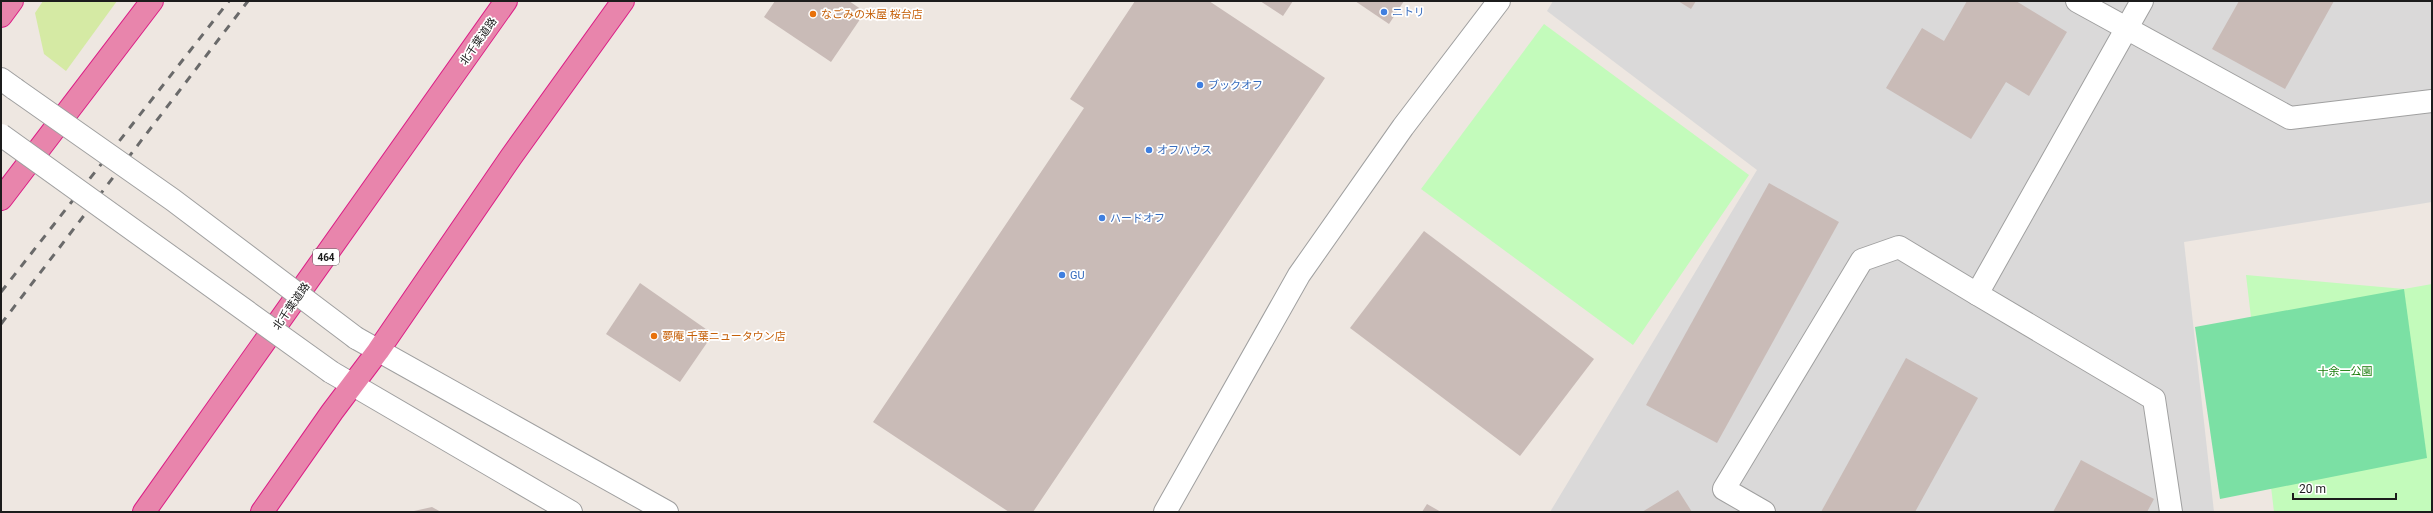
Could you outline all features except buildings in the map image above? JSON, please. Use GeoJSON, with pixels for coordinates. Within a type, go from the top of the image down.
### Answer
{"type":"FeatureCollection","features":[{"type":"Feature","properties":{"kind":"highway"},"geometry":{"type":"LineString","coordinates":[[1,16],[12,1]]}},
{"type":"Feature","properties":{"kind":"highway"},"geometry":{"type":"LineString","coordinates":[[1,199],[152,1]]}},
{"type":"Feature","properties":{"kind":"highway","name":"北千葉道路"},"geometry":{"type":"LineString","coordinates":[[144,512],[506,1]]}},
{"type":"Feature","properties":{"kind":"highway"},"geometry":{"type":"LineString","coordinates":[[262,512],[352,384],[378,351],[511,157],[623,1]]}},
{"type":"Feature","properties":{"kind":"street"},"geometry":{"type":"LineString","coordinates":[[1165,512],[1299,275],[1403,127],[1499,1]]}},
{"type":"Feature","properties":{"kind":"street"},"geometry":{"type":"LineString","coordinates":[[2077,1],[2290,118],[2432,101]]}},
{"type":"Feature","properties":{"kind":"street"},"geometry":{"type":"LineString","coordinates":[[1977,294],[2142,1]]}},
{"type":"Feature","properties":{"kind":"street"},"geometry":{"type":"LineString","coordinates":[[8,84],[173,200],[356,338],[667,512]]}},
{"type":"Feature","properties":{"kind":"street"},"geometry":{"type":"LineString","coordinates":[[1,135],[331,372],[571,512]]}},
{"type":"Feature","properties":{"kind":"street"},"geometry":{"type":"LineString","coordinates":[[1764,512],[1724,489],[1862,260],[1899,247],[2154,399],[2171,512]]}},
{"type":"Feature","properties":{"kind":"shaded area"},"geometry":{"type":"Polygon","coordinates":[[[1553,1],[2432,1],[2432,202],[2184,242],[2214,512],[1550,512],[1757,170],[1547,11],[1553,1]]]}},
{"type":"Feature","properties":{"kind":"green space"},"geometry":{"type":"Polygon","coordinates":[[[43,1],[117,1],[66,71],[44,54],[35,13],[43,1]]]}},
{"type":"Feature","properties":{"kind":"green space"},"geometry":{"type":"Polygon","coordinates":[[[1544,24],[1749,175],[1633,345],[1421,189],[1544,24]]]}},
{"type":"Feature","properties":{"kind":"green space","name":"十余一公園"},"geometry":{"type":"Polygon","coordinates":[[[2246,275],[2404,289],[2432,284],[2432,512],[2274,512],[2246,275]]]}},
{"type":"Feature","properties":{"kind":"green space","name":"十余一公園"},"geometry":{"type":"Polygon","coordinates":[[[2404,289],[2427,458],[2220,499],[2195,327],[2404,289]]]}},
{"type":"Feature","properties":{"kind":"railway"},"geometry":{"type":"LineString","coordinates":[[1,292],[229,1]]}},
{"type":"Feature","properties":{"kind":"railway"},"geometry":{"type":"LineString","coordinates":[[1,324],[248,1]]}},
{"type":"Feature","properties":{"kind":"place","name":"ニトリ"},"geometry":{"type":"Point","coordinates":[1384,12]}},
{"type":"Feature","properties":{"kind":"place","name":"なごみの米屋 桜台店"},"geometry":{"type":"Point","coordinates":[813,14]}},
{"type":"Feature","properties":{"kind":"place","name":"ブックオフ"},"geometry":{"type":"Point","coordinates":[1200,85]}},
{"type":"Feature","properties":{"kind":"place","name":"オフハウス"},"geometry":{"type":"Point","coordinates":[1149,150]}},
{"type":"Feature","properties":{"kind":"place","name":"ハードオフ"},"geometry":{"type":"Point","coordinates":[1102,218]}},
{"type":"Feature","properties":{"kind":"place","name":"GU"},"geometry":{"type":"Point","coordinates":[1062,275]}},
{"type":"Feature","properties":{"kind":"place","name":"夢庵 千葉ニュータウン店"},"geometry":{"type":"Point","coordinates":[654,336]}}]}
